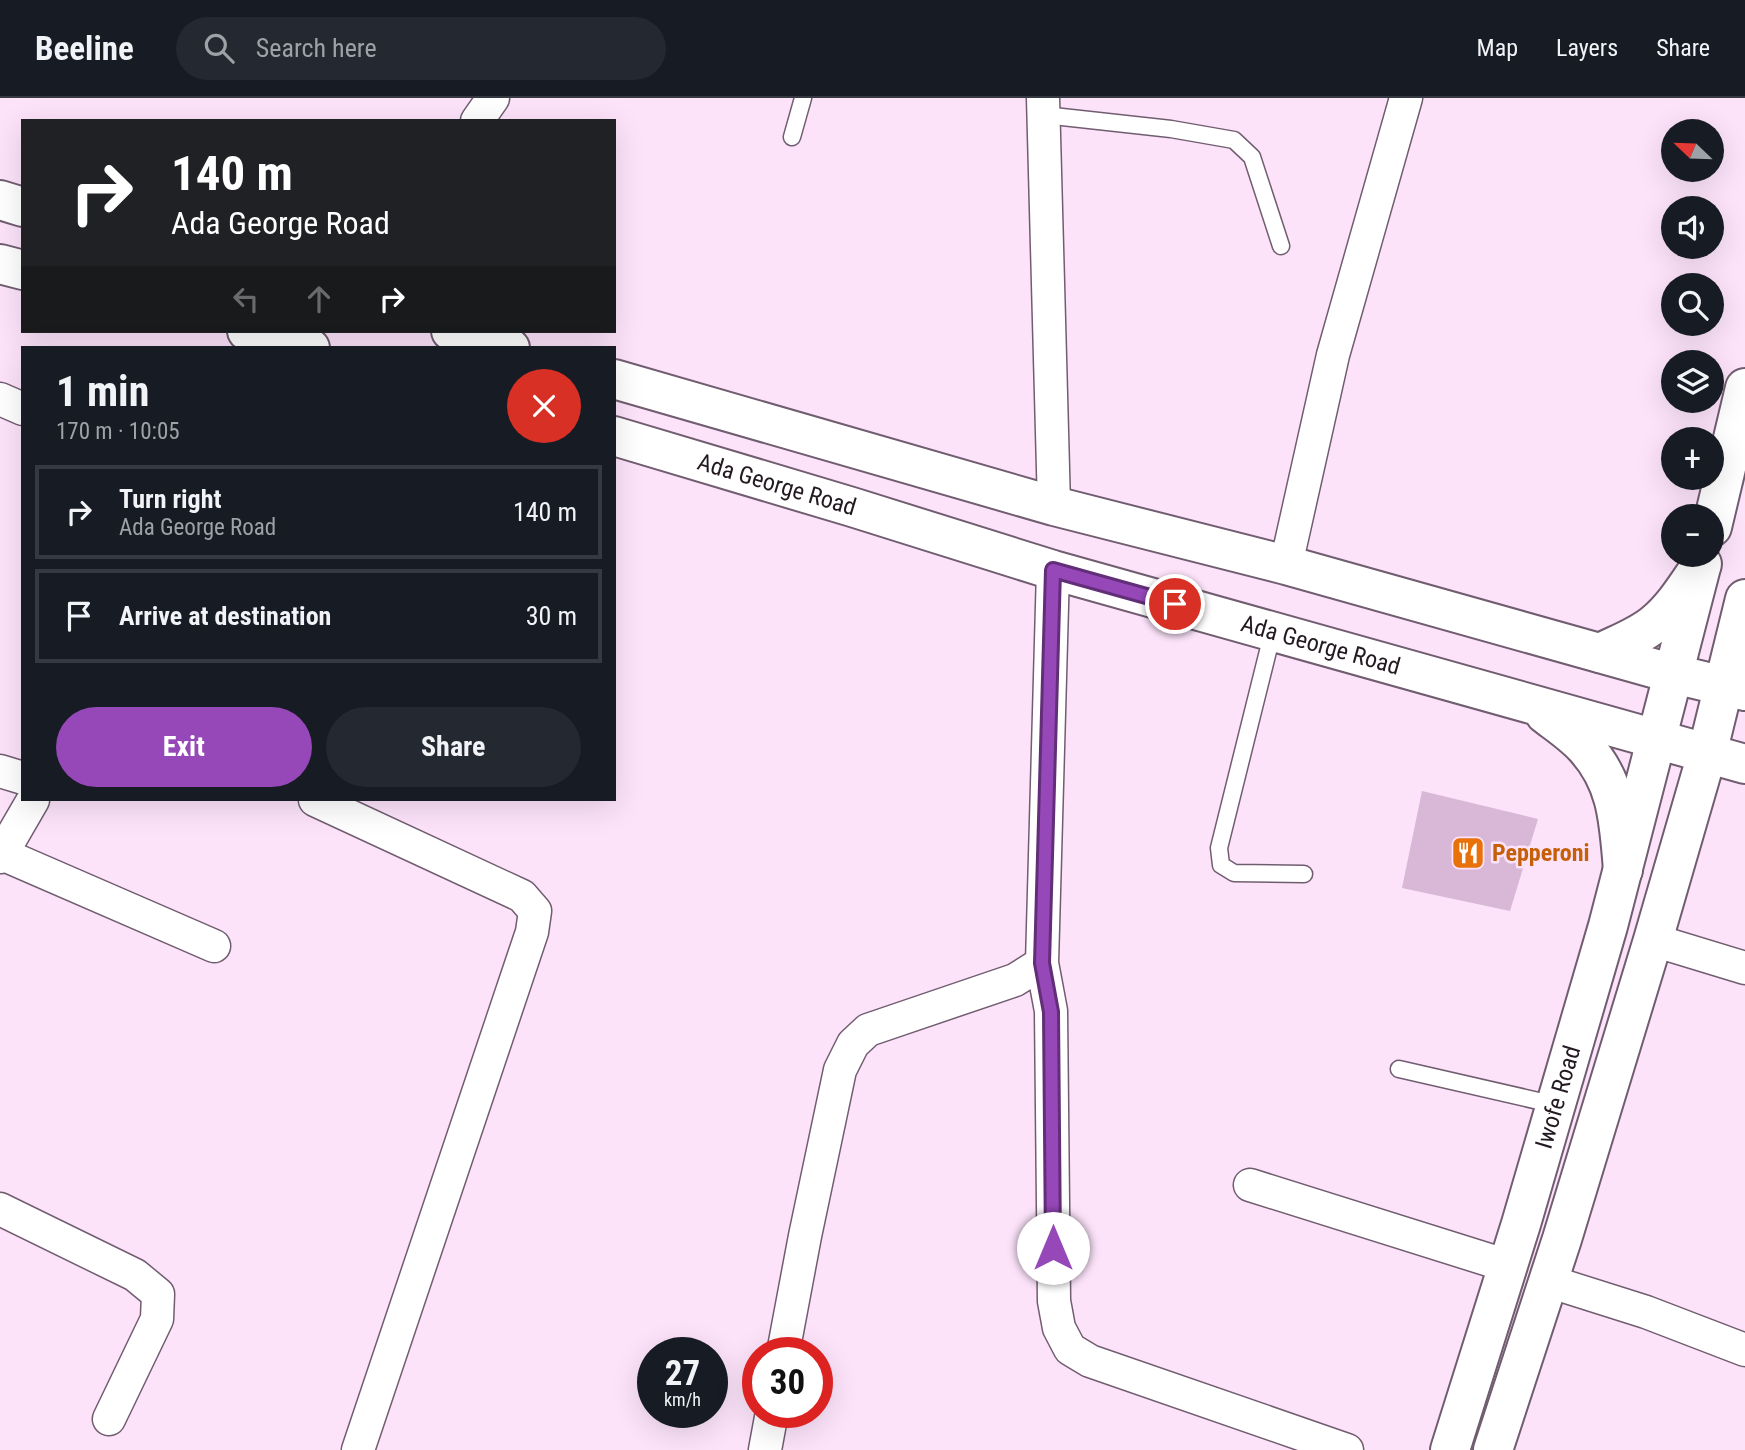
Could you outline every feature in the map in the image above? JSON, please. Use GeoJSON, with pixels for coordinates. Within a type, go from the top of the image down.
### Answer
{"type":"FeatureCollection","features":[{"type":"Feature","properties":{"kind":"main road"},"geometry":{"type":"LineString","coordinates":[[0,201],[21,206]]}},
{"type":"Feature","properties":{"kind":"main road"},"geometry":{"type":"LineString","coordinates":[[0,264],[21,269]]}},
{"type":"Feature","properties":{"kind":"main road"},"geometry":{"type":"LineString","coordinates":[[254,333],[297,346]]}},
{"type":"Feature","properties":{"kind":"main road"},"geometry":{"type":"LineString","coordinates":[[458,333],[503,346]]}},
{"type":"Feature","properties":{"kind":"main road"},"geometry":{"type":"LineString","coordinates":[[616,380],[1054,506],[1286,565],[1674,674],[1734,688]]}},
{"type":"Feature","properties":{"kind":"main road"},"geometry":{"type":"LineString","coordinates":[[1717,504],[1745,388]]}},
{"type":"Feature","properties":{"kind":"main road","name":"Ada George Road"},"geometry":{"type":"LineString","coordinates":[[616,437],[852,506],[1053,570],[1745,764]]}},
{"type":"Feature","properties":{"kind":"main road"},"geometry":{"type":"LineString","coordinates":[[1600,653],[1654,624],[1676,601],[1698,567]]}},
{"type":"Feature","properties":{"kind":"main road","name":"Iwofe Road"},"geometry":{"type":"LineString","coordinates":[[1450,1450],[1508,1266],[1623,870],[1701,567]]}},
{"type":"Feature","properties":{"kind":"main road","name":"Iwofe Road"},"geometry":{"type":"LineString","coordinates":[[1493,1450],[1653,940],[1707,754],[1734,688],[1745,599]]}},
{"type":"Feature","properties":{"kind":"main road"},"geometry":{"type":"LineString","coordinates":[[1535,706],[1584,746],[1609,782],[1619,817],[1623,870]]}},
{"type":"Feature","properties":{"kind":"street"},"geometry":{"type":"LineString","coordinates":[[478,119],[493,98]]}},
{"type":"Feature","properties":{"kind":"street"},"geometry":{"type":"LineString","coordinates":[[1286,565],[1333,355],[1406,98]]}},
{"type":"Feature","properties":{"kind":"street"},"geometry":{"type":"LineString","coordinates":[[1044,106],[1054,506]]}},
{"type":"Feature","properties":{"kind":"street"},"geometry":{"type":"LineString","coordinates":[[0,400],[21,408]]}},
{"type":"Feature","properties":{"kind":"street"},"geometry":{"type":"LineString","coordinates":[[1053,570],[1042,963],[1051,1012],[1054,1301],[1059,1328],[1070,1349],[1090,1361],[1347,1450]]}},
{"type":"Feature","properties":{"kind":"street"},"geometry":{"type":"LineString","coordinates":[[0,771],[21,777]]}},
{"type":"Feature","properties":{"kind":"street"},"geometry":{"type":"LineString","coordinates":[[32,801],[1,856],[214,946]]}},
{"type":"Feature","properties":{"kind":"street"},"geometry":{"type":"LineString","coordinates":[[317,801],[522,896],[535,911],[533,932],[358,1450]]}},
{"type":"Feature","properties":{"kind":"street"},"geometry":{"type":"LineString","coordinates":[[1653,940],[1745,968]]}},
{"type":"Feature","properties":{"kind":"street"},"geometry":{"type":"LineString","coordinates":[[786,1337],[840,1070],[853,1044],[868,1030],[1015,980],[1042,963]]}},
{"type":"Feature","properties":{"kind":"street"},"geometry":{"type":"LineString","coordinates":[[1250,1185],[1508,1266]]}},
{"type":"Feature","properties":{"kind":"street"},"geometry":{"type":"LineString","coordinates":[[0,1209],[135,1275],[158,1294],[157,1319],[109,1419]]}},
{"type":"Feature","properties":{"kind":"street"},"geometry":{"type":"LineString","coordinates":[[1548,1281],[1646,1312],[1745,1350]]}},
{"type":"Feature","properties":{"kind":"street"},"geometry":{"type":"LineString","coordinates":[[765,1450],[769,1428]]}},
{"type":"Feature","properties":{"kind":"lane"},"geometry":{"type":"LineString","coordinates":[[792,137],[803,98]]}},
{"type":"Feature","properties":{"kind":"lane"},"geometry":{"type":"LineString","coordinates":[[1044,106],[1234,139],[1252,156],[1281,246]]}},
{"type":"Feature","properties":{"kind":"lane"},"geometry":{"type":"LineString","coordinates":[[1273,631],[1219,848],[1220,856],[1222,865],[1234,873],[1304,874]]}},
{"type":"Feature","properties":{"kind":"lane"},"geometry":{"type":"LineString","coordinates":[[1399,1069],[1556,1105]]}},
{"type":"Feature","properties":{"kind":"building","name":"Pepperoni"},"geometry":{"type":"Polygon","coordinates":[[[1422,791],[1538,819],[1510,911],[1402,888],[1422,791]]]}},
{"type":"Feature","properties":{"kind":"place","name":"Pepperoni"},"geometry":{"type":"Point","coordinates":[1468,853]}},
{"type":"Feature","properties":{"kind":"route"},"geometry":{"type":"LineString","coordinates":[[1053,1248],[1051,1012],[1042,963],[1053,570],[1175,604]]}}]}
